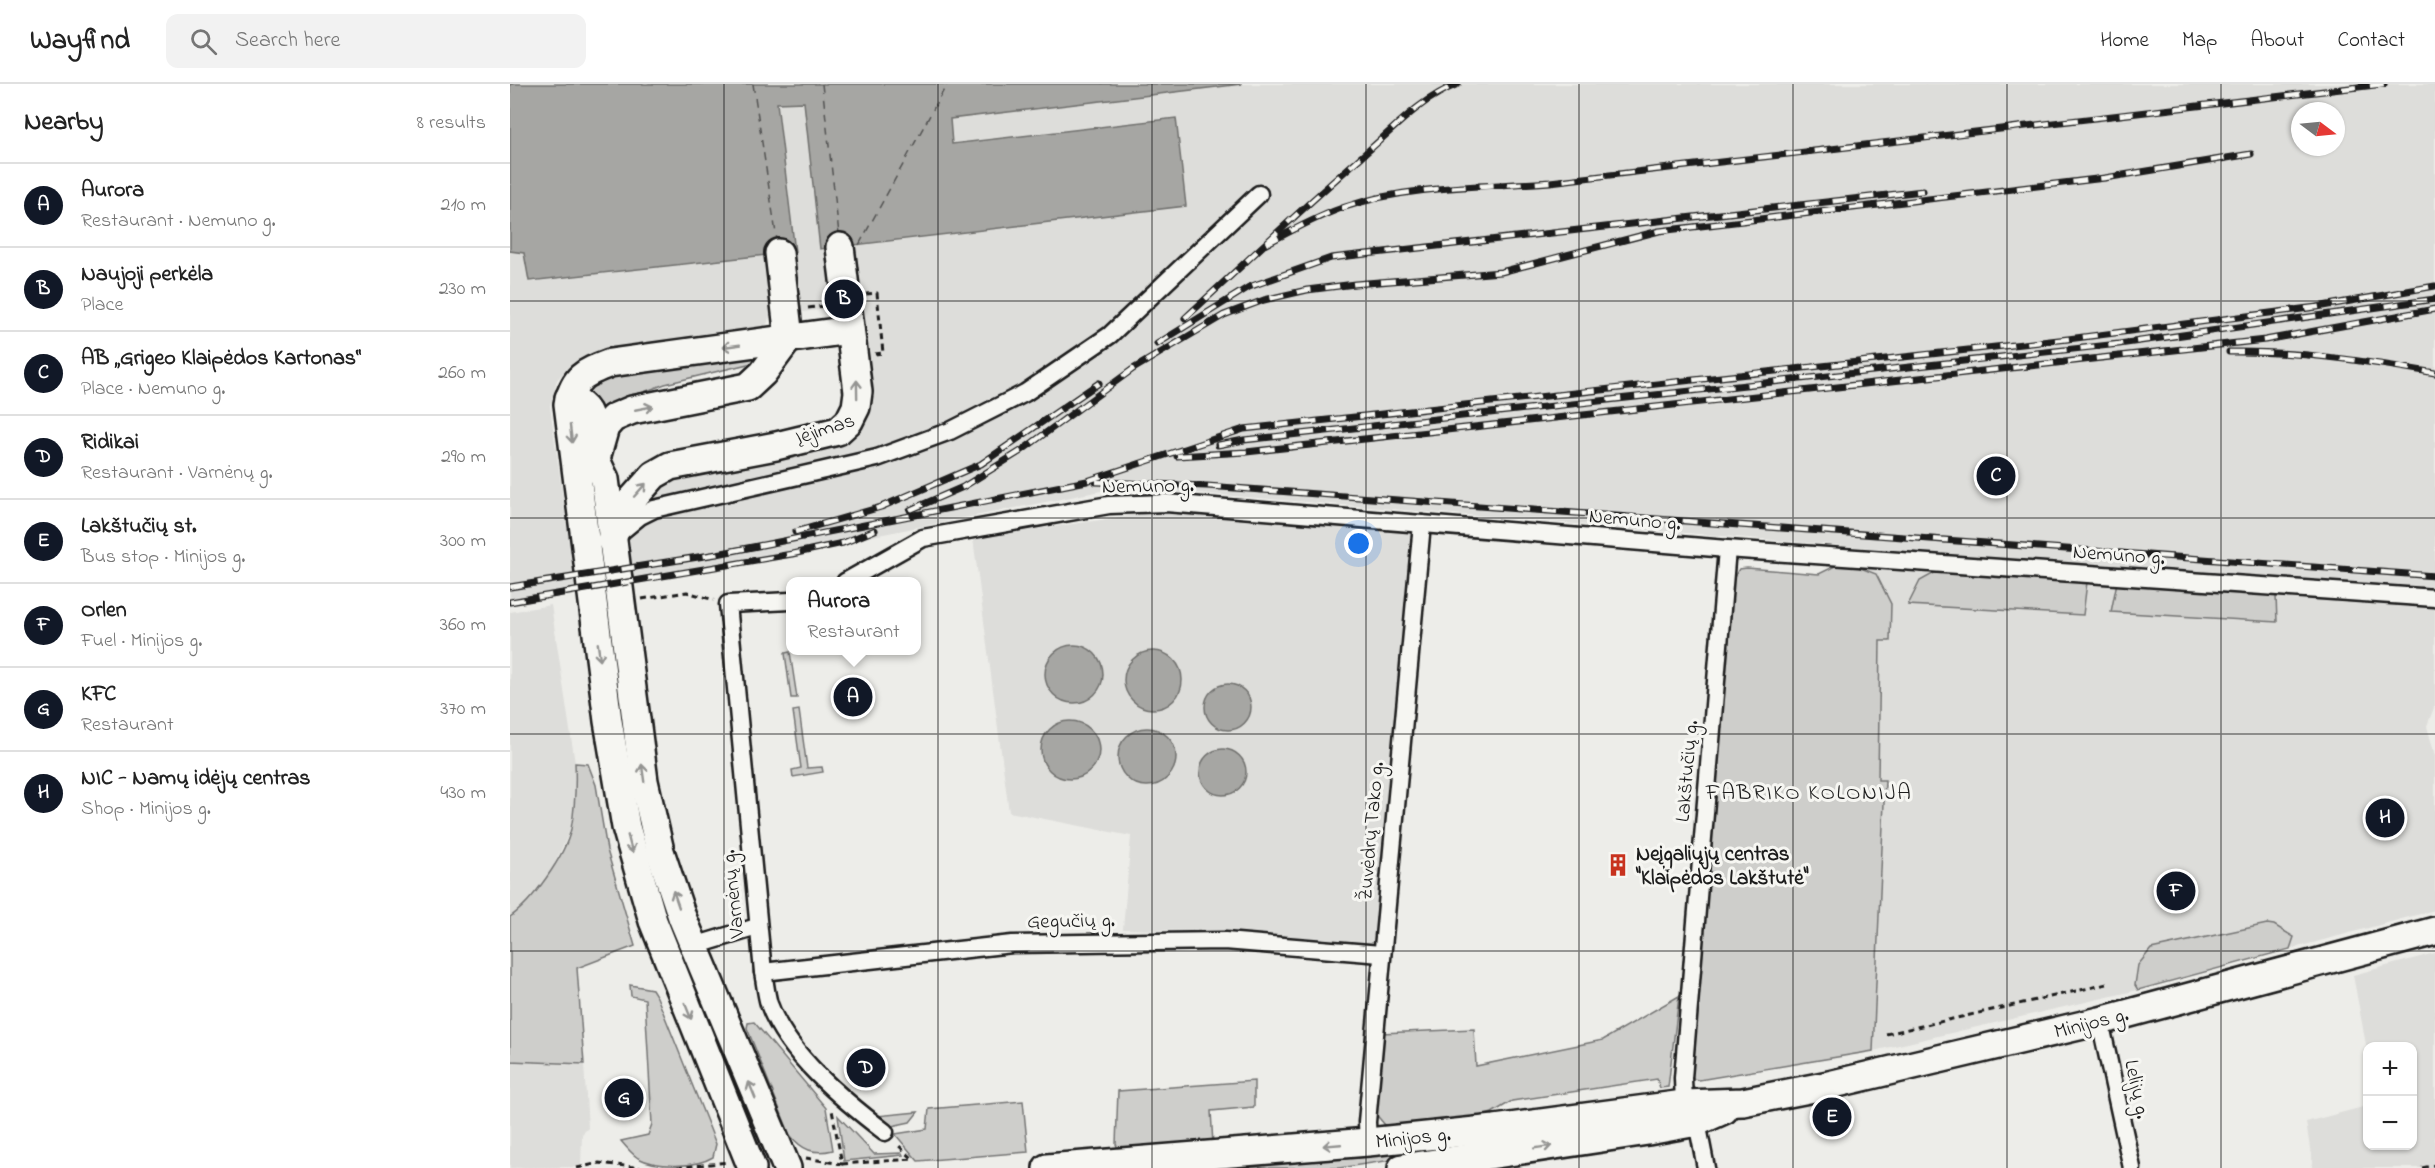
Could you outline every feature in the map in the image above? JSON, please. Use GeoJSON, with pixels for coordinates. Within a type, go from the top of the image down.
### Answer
{"type":"FeatureCollection","features":[{"type":"Feature","properties":{"kind":"main road"},"geometry":{"type":"LineString","coordinates":[[611,540],[628,504],[654,475],[670,466],[776,446],[838,431],[849,421],[856,407],[858,392],[855,313],[840,247]]}},
{"type":"Feature","properties":{"kind":"main road"},"geometry":{"type":"LineString","coordinates":[[597,460],[605,427],[613,418],[632,410],[748,387],[763,373],[789,338],[778,253]]}},
{"type":"Feature","properties":{"kind":"main road"},"geometry":{"type":"LineString","coordinates":[[752,1168],[666,957],[641,883],[621,796],[587,566],[568,404],[571,388],[579,377],[610,363],[789,338],[855,313]]}},
{"type":"Feature","properties":{"kind":"main road"},"geometry":{"type":"LineString","coordinates":[[569,398],[583,404],[590,414],[592,448],[605,479],[611,540],[653,823],[660,851],[694,946],[787,1168]]}},
{"type":"Feature","properties":{"kind":"main road","name":"Minijos g."},"geometry":{"type":"LineString","coordinates":[[1402,1168],[1829,1085],[2100,1021],[2435,931]]}},
{"type":"Feature","properties":{"kind":"main road"},"geometry":{"type":"LineString","coordinates":[[666,957],[694,946]]}},
{"type":"Feature","properties":{"kind":"main road","name":"Minijos g."},"geometry":{"type":"LineString","coordinates":[[1047,1168],[1197,1162],[1506,1128],[1690,1113]]}},
{"type":"Feature","properties":{"kind":"street"},"geometry":{"type":"LineString","coordinates":[[611,540],[640,516],[654,509],[877,458],[950,431],[1026,393],[1110,335],[1259,194]]}},
{"type":"Feature","properties":{"kind":"street","name":"Nemuno g."},"geometry":{"type":"LineString","coordinates":[[854,577],[923,538],[1109,505],[1166,503],[1727,549],[2435,598]]}},
{"type":"Feature","properties":{"kind":"street","name":"Žuvėdrų Tako g."},"geometry":{"type":"LineString","coordinates":[[1368,1142],[1367,1122],[1381,954],[1422,524]]}},
{"type":"Feature","properties":{"kind":"street","name":"Lakštučių g."},"geometry":{"type":"LineString","coordinates":[[1706,1168],[1690,1113],[1683,1078],[1727,549]]}},
{"type":"Feature","properties":{"kind":"street"},"geometry":{"type":"LineString","coordinates":[[728,604],[786,601]]}},
{"type":"Feature","properties":{"kind":"street","name":"Varnėnų g."},"geometry":{"type":"LineString","coordinates":[[728,604],[757,927],[769,1002],[789,1040],[828,1084],[885,1132]]}},
{"type":"Feature","properties":{"kind":"street"},"geometry":{"type":"LineString","coordinates":[[694,946],[757,927]]}},
{"type":"Feature","properties":{"kind":"street","name":"Gegučių g."},"geometry":{"type":"LineString","coordinates":[[763,972],[1012,944],[1052,942],[1225,941],[1381,954]]}},
{"type":"Feature","properties":{"kind":"street","name":"Lelijų g."},"geometry":{"type":"LineString","coordinates":[[2100,1021],[2133,1168]]}},
{"type":"Feature","properties":{"kind":"path"},"geometry":{"type":"LineString","coordinates":[[785,310],[855,313],[866,294],[877,293],[882,353],[870,354],[872,364]]}},
{"type":"Feature","properties":{"kind":"path"},"geometry":{"type":"LineString","coordinates":[[642,610],[640,599],[687,592],[728,604]]}},
{"type":"Feature","properties":{"kind":"path"},"geometry":{"type":"LineString","coordinates":[[1886,1035],[2107,984]]}},
{"type":"Feature","properties":{"kind":"path"},"geometry":{"type":"LineString","coordinates":[[842,1164],[913,1159],[885,1132]]}},
{"type":"Feature","properties":{"kind":"path"},"geometry":{"type":"LineString","coordinates":[[577,1168],[598,1163],[643,1168]]}},
{"type":"Feature","properties":{"kind":"path"},"geometry":{"type":"LineString","coordinates":[[2422,1168],[2435,1165]]}},
{"type":"Feature","properties":{"kind":"shaded area"},"geometry":{"type":"Polygon","coordinates":[[[510,84],[1242,84],[950,119],[952,144],[1176,118],[1186,206],[820,249],[804,102],[777,103],[795,252],[529,281],[524,253],[510,251],[510,84]]]}},
{"type":"Feature","properties":{"kind":"shaded area"},"geometry":{"type":"Polygon","coordinates":[[[1242,84],[2435,84],[2435,594],[1121,487],[762,558],[628,581],[628,536],[632,519],[662,482],[839,439],[858,431],[864,425],[871,397],[853,245],[1186,206],[1176,118],[952,144],[950,119],[1242,84]]]}},
{"type":"Feature","properties":{"kind":"shaded area"},"geometry":{"type":"Polygon","coordinates":[[[804,101],[820,249],[831,248],[838,308],[794,313],[776,104],[804,101]]]}},
{"type":"Feature","properties":{"kind":"shaded area"},"geometry":{"type":"Polygon","coordinates":[[[510,251],[524,253],[529,281],[770,254],[775,301],[767,324],[760,331],[739,340],[582,358],[569,366],[557,380],[550,406],[576,590],[510,601],[510,251]]]}},
{"type":"Feature","properties":{"kind":"shaded area"},"geometry":{"type":"Polygon","coordinates":[[[759,356],[756,362],[665,384],[628,398],[597,415],[586,391],[604,373],[759,356]]]}},
{"type":"Feature","properties":{"kind":"shaded area"},"geometry":{"type":"Polygon","coordinates":[[[1186,511],[1401,529],[1409,533],[1413,540],[1375,947],[1214,932],[1123,929],[1131,836],[1009,812],[973,538],[1143,514],[1186,511]]]}},
{"type":"Feature","properties":{"kind":"shaded area"},"geometry":{"type":"Polygon","coordinates":[[[1837,565],[1853,565],[1876,574],[1891,604],[1890,641],[1880,641],[1878,780],[1885,780],[1873,1051],[1699,1080],[1693,1079],[1690,1068],[1731,582],[1739,569],[1819,574],[1837,565]]]}},
{"type":"Feature","properties":{"kind":"shaded area"},"geometry":{"type":"Polygon","coordinates":[[[1853,565],[2276,596],[2435,603],[2435,705],[2427,726],[2435,756],[2435,910],[2138,990],[1873,1051],[1885,780],[1878,780],[1880,641],[1890,640],[1891,604],[1876,574],[1853,565]]]}},
{"type":"Feature","properties":{"kind":"shaded area"},"geometry":{"type":"Polygon","coordinates":[[[1938,571],[2087,582],[2083,615],[1908,605],[1920,581],[1938,571]]]}},
{"type":"Feature","properties":{"kind":"shaded area"},"geometry":{"type":"Polygon","coordinates":[[[2117,582],[2276,596],[2277,622],[2111,612],[2117,582]]]}},
{"type":"Feature","properties":{"kind":"shaded area"},"geometry":{"type":"Polygon","coordinates":[[[551,605],[575,763],[576,789],[570,831],[551,871],[520,910],[510,917],[510,612],[551,605]]]}},
{"type":"Feature","properties":{"kind":"shaded area"},"geometry":{"type":"Polygon","coordinates":[[[1068,645],[1080,645],[1095,653],[1103,668],[1103,680],[1095,695],[1080,703],[1068,703],[1053,695],[1045,680],[1045,668],[1053,653],[1068,645]]]}},
{"type":"Feature","properties":{"kind":"shaded area"},"geometry":{"type":"Polygon","coordinates":[[[1147,651],[1159,651],[1174,659],[1182,674],[1182,686],[1174,701],[1159,709],[1147,709],[1132,701],[1124,686],[1124,674],[1132,659],[1147,651]]]}},
{"type":"Feature","properties":{"kind":"shaded area"},"geometry":{"type":"Polygon","coordinates":[[[785,653],[790,655],[797,698],[791,698],[785,653]]]}},
{"type":"Feature","properties":{"kind":"shaded area"},"geometry":{"type":"Polygon","coordinates":[[[1228,684],[1244,691],[1251,707],[1244,723],[1228,730],[1212,723],[1205,707],[1212,691],[1228,684]]]}},
{"type":"Feature","properties":{"kind":"shaded area"},"geometry":{"type":"Polygon","coordinates":[[[799,710],[807,768],[822,767],[823,772],[793,777],[792,770],[801,768],[793,711],[799,710]]]}},
{"type":"Feature","properties":{"kind":"shaded area"},"geometry":{"type":"Polygon","coordinates":[[[1064,721],[1076,721],[1091,729],[1099,744],[1099,756],[1091,771],[1076,779],[1064,779],[1049,771],[1041,756],[1041,744],[1049,729],[1064,721]]]}},
{"type":"Feature","properties":{"kind":"shaded area"},"geometry":{"type":"Polygon","coordinates":[[[1141,728],[1153,728],[1168,736],[1176,751],[1176,763],[1168,778],[1153,786],[1141,786],[1126,778],[1118,763],[1118,751],[1126,736],[1141,728]]]}},
{"type":"Feature","properties":{"kind":"shaded area"},"geometry":{"type":"Polygon","coordinates":[[[1223,749],[1239,756],[1246,772],[1239,788],[1223,795],[1207,788],[1200,772],[1207,756],[1223,749]]]}},
{"type":"Feature","properties":{"kind":"shaded area"},"geometry":{"type":"Polygon","coordinates":[[[575,763],[588,764],[596,785],[607,850],[635,946],[577,968],[584,1064],[510,1061],[510,917],[537,890],[555,865],[568,840],[574,804],[575,763]]]}},
{"type":"Feature","properties":{"kind":"shaded area"},"geometry":{"type":"Polygon","coordinates":[[[2267,924],[2274,925],[2294,937],[2290,949],[2138,990],[2135,985],[2138,965],[2151,949],[2267,924]]]}},
{"type":"Feature","properties":{"kind":"shaded area"},"geometry":{"type":"Polygon","coordinates":[[[2435,953],[2435,1168],[2313,1168],[2306,1122],[2363,1107],[2363,1150],[2417,1150],[2417,1042],[2366,1042],[2353,975],[2435,953]]]}},
{"type":"Feature","properties":{"kind":"shaded area"},"geometry":{"type":"Polygon","coordinates":[[[685,959],[762,1139],[756,1141],[684,965],[685,959]]]}},
{"type":"Feature","properties":{"kind":"shaded area"},"geometry":{"type":"Polygon","coordinates":[[[630,985],[652,989],[657,997],[716,1144],[713,1157],[705,1161],[686,1165],[655,1164],[638,1158],[621,1141],[648,1135],[652,1124],[645,999],[631,996],[630,985]]]}},
{"type":"Feature","properties":{"kind":"shaded area"},"geometry":{"type":"Polygon","coordinates":[[[1679,996],[1668,1087],[1660,1088],[1657,1079],[1512,1101],[1492,1113],[1473,1119],[1392,1127],[1385,1125],[1374,1112],[1381,1033],[1474,1029],[1476,1066],[1603,1040],[1679,996]]]}},
{"type":"Feature","properties":{"kind":"shaded area"},"geometry":{"type":"Polygon","coordinates":[[[754,1022],[826,1108],[833,1150],[820,1152],[809,1150],[790,1135],[747,1028],[748,1023],[754,1022]]]}},
{"type":"Feature","properties":{"kind":"shaded area"},"geometry":{"type":"Polygon","coordinates":[[[510,1061],[584,1064],[588,1128],[582,1134],[581,1167],[510,1168],[510,1061]]]}},
{"type":"Feature","properties":{"kind":"shaded area"},"geometry":{"type":"Polygon","coordinates":[[[1254,1081],[1254,1107],[1211,1111],[1213,1144],[1119,1151],[1116,1144],[1118,1091],[1254,1081]]]}},
{"type":"Feature","properties":{"kind":"shaded area"},"geometry":{"type":"Polygon","coordinates":[[[1023,1101],[1028,1152],[918,1161],[895,1134],[927,1129],[929,1109],[1023,1101]]]}},
{"type":"Feature","properties":{"kind":"shaded area"},"geometry":{"type":"Polygon","coordinates":[[[918,1112],[910,1122],[887,1127],[876,1116],[918,1112]]]}},
{"type":"Feature","properties":{"kind":"shaded area"},"geometry":{"type":"Polygon","coordinates":[[[838,1116],[874,1154],[902,1153],[903,1155],[844,1161],[838,1116]]]}},
{"type":"Feature","properties":{"kind":"shaded area"},"geometry":{"type":"Polygon","coordinates":[[[1638,1123],[1339,1168],[1218,1168],[1222,1163],[1638,1123]]]}},
{"type":"Feature","properties":{"kind":"ferry route"},"geometry":{"type":"LineString","coordinates":[[753,84],[777,240]]}},
{"type":"Feature","properties":{"kind":"ferry route"},"geometry":{"type":"LineString","coordinates":[[822,84],[839,234]]}},
{"type":"Feature","properties":{"kind":"ferry route"},"geometry":{"type":"LineString","coordinates":[[859,245],[947,84]]}},
{"type":"Feature","properties":{"kind":"railway"},"geometry":{"type":"LineString","coordinates":[[1185,318],[1406,117],[1431,98],[1458,84]]}},
{"type":"Feature","properties":{"kind":"railway"},"geometry":{"type":"LineString","coordinates":[[1266,244],[1315,219],[1345,207],[1421,191],[1550,182],[2384,84]]}},
{"type":"Feature","properties":{"kind":"railway"},"geometry":{"type":"LineString","coordinates":[[910,510],[963,487],[1021,451],[1133,369],[1224,315],[1264,300],[1307,290],[1355,284],[1501,272],[1659,231],[2105,178],[2251,154]]}},
{"type":"Feature","properties":{"kind":"railway"},"geometry":{"type":"LineString","coordinates":[[1157,344],[1249,287],[1331,258],[1923,191]]}},
{"type":"Feature","properties":{"kind":"railway"},"geometry":{"type":"LineString","coordinates":[[510,587],[717,554],[1087,481],[1244,429],[2068,339],[2317,307],[2435,286]]}},
{"type":"Feature","properties":{"kind":"railway"},"geometry":{"type":"LineString","coordinates":[[1218,445],[1244,440],[2119,344],[2435,299]]}},
{"type":"Feature","properties":{"kind":"railway"},"geometry":{"type":"LineString","coordinates":[[1177,456],[1246,452],[2265,340],[2435,309]]}},
{"type":"Feature","properties":{"kind":"railway"},"geometry":{"type":"LineString","coordinates":[[2229,352],[2281,353],[2332,358],[2435,373]]}},
{"type":"Feature","properties":{"kind":"railway"},"geometry":{"type":"LineString","coordinates":[[795,532],[881,507],[981,464],[1099,383]]}},
{"type":"Feature","properties":{"kind":"railway"},"geometry":{"type":"LineString","coordinates":[[1096,482],[1207,486],[2435,576]]}},
{"type":"Feature","properties":{"kind":"railway"},"geometry":{"type":"LineString","coordinates":[[510,602],[792,554],[843,543],[875,530]]}},
{"type":"Feature","properties":{"kind":"place","name":"Naujoji perkėla"},"geometry":{"type":"Point","coordinates":[844,299]}},
{"type":"Feature","properties":{"kind":"place","name":"AB „Grigeo Klaipėdos Kartonas“"},"geometry":{"type":"Point","coordinates":[1996,476]}},
{"type":"Feature","properties":{"kind":"place","name":"Aurora"},"geometry":{"type":"Point","coordinates":[853,697]}},
{"type":"Feature","properties":{"kind":"place","name":"NIC - Namų idėjų centras"},"geometry":{"type":"Point","coordinates":[2385,818]}},
{"type":"Feature","properties":{"kind":"place","name":"Neįgaliųjų centras \"Klaipėdos Lakštutė\""},"geometry":{"type":"Point","coordinates":[1618,865]}},
{"type":"Feature","properties":{"kind":"place","name":"Orlen"},"geometry":{"type":"Point","coordinates":[2176,891]}},
{"type":"Feature","properties":{"kind":"place","name":"Ridikai"},"geometry":{"type":"Point","coordinates":[866,1068]}},
{"type":"Feature","properties":{"kind":"place","name":"KFC"},"geometry":{"type":"Point","coordinates":[624,1098]}},
{"type":"Feature","properties":{"kind":"place","name":"Lakštučių st."},"geometry":{"type":"Point","coordinates":[1832,1117]}},
{"type":"Feature","properties":{"kind":"district","name":"FABRIKO KOLONIJA"},"geometry":{"type":"Point","coordinates":[1809,791]}}]}
